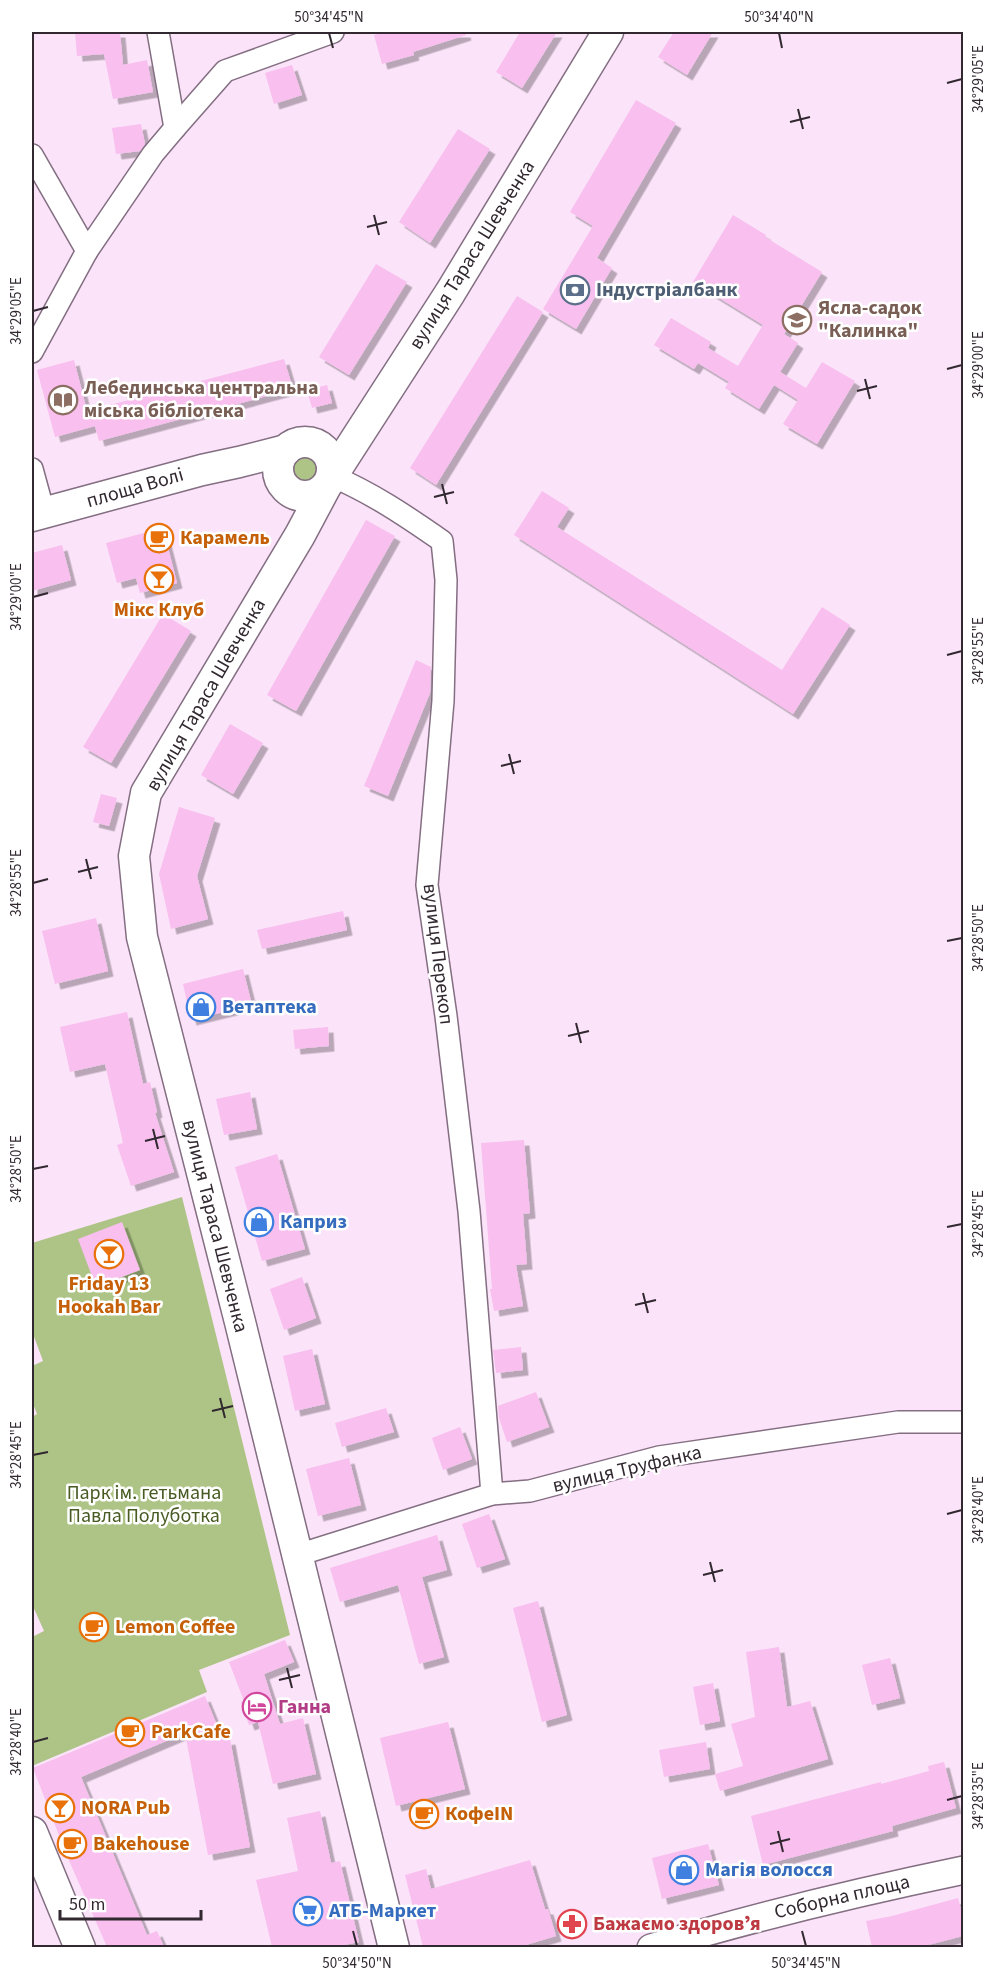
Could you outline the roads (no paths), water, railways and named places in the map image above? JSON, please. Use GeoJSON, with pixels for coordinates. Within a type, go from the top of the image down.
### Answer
{"type":"FeatureCollection","features":[{"type":"Feature","properties":{"kind":"main road","name":"вулиця Тараса Шевченка"},"geometry":{"type":"LineString","coordinates":[[394,1947],[142,937],[134,856],[146,793],[300,536],[328,482],[450,293],[608,32]]}},
{"type":"Feature","properties":{"kind":"main road","name":"площа Волі"},"geometry":{"type":"LineString","coordinates":[[38,515],[363,427]]}},
{"type":"Feature","properties":{"kind":"main road"},"geometry":{"type":"LineString","coordinates":[[239,462],[284,485],[304,496],[319,493],[328,482],[332,464],[324,449],[298,446],[279,463],[284,485],[300,536]]}},
{"type":"Feature","properties":{"kind":"main road"},"geometry":{"type":"LineString","coordinates":[[32,1832],[80,1947]]}},
{"type":"Feature","properties":{"kind":"street"},"geometry":{"type":"LineString","coordinates":[[158,32],[175,128]]}},
{"type":"Feature","properties":{"kind":"street"},"geometry":{"type":"LineString","coordinates":[[32,352],[87,251],[153,154],[225,71],[333,32]]}},
{"type":"Feature","properties":{"kind":"street"},"geometry":{"type":"LineString","coordinates":[[32,155],[87,251]]}},
{"type":"Feature","properties":{"kind":"street"},"geometry":{"type":"LineString","coordinates":[[32,469],[38,515]]}},
{"type":"Feature","properties":{"kind":"street","name":"вулиця Перекоп"},"geometry":{"type":"LineString","coordinates":[[328,482],[363,489],[400,511],[442,541],[446,580],[443,701],[427,885],[447,1016],[469,1211],[492,1494]]}},
{"type":"Feature","properties":{"kind":"street","name":"вулиця Труфанка"},"geometry":{"type":"LineString","coordinates":[[297,1555],[492,1494],[530,1491],[659,1457],[898,1422],[963,1422]]}},
{"type":"Feature","properties":{"kind":"street","name":"Соборна площа"},"geometry":{"type":"LineString","coordinates":[[652,1947],[850,1894],[963,1870]]}},
{"type":"Feature","properties":{"kind":"place","name":"Індустріалбанк"},"geometry":{"type":"Point","coordinates":[575,290]}},
{"type":"Feature","properties":{"kind":"place","name":"Ясла-садок \"Калинка\""},"geometry":{"type":"Point","coordinates":[797,320]}},
{"type":"Feature","properties":{"kind":"place","name":"Лебединська центральна міська бібліотека"},"geometry":{"type":"Point","coordinates":[63,400]}},
{"type":"Feature","properties":{"kind":"place","name":"Карамель"},"geometry":{"type":"Point","coordinates":[159,538]}},
{"type":"Feature","properties":{"kind":"place","name":"Мікс Клуб"},"geometry":{"type":"Point","coordinates":[159,579]}},
{"type":"Feature","properties":{"kind":"place","name":"Ветаптека"},"geometry":{"type":"Point","coordinates":[201,1007]}},
{"type":"Feature","properties":{"kind":"place","name":"Каприз"},"geometry":{"type":"Point","coordinates":[259,1222]}},
{"type":"Feature","properties":{"kind":"place","name":"Friday 13 Hookah Bar"},"geometry":{"type":"Point","coordinates":[109,1254]}},
{"type":"Feature","properties":{"kind":"place","name":"Lemon Coffee"},"geometry":{"type":"Point","coordinates":[94,1627]}},
{"type":"Feature","properties":{"kind":"place","name":"Ганна"},"geometry":{"type":"Point","coordinates":[257,1707]}},
{"type":"Feature","properties":{"kind":"place","name":"ParkCafe"},"geometry":{"type":"Point","coordinates":[130,1732]}},
{"type":"Feature","properties":{"kind":"place","name":"NORA Pub"},"geometry":{"type":"Point","coordinates":[60,1808]}},
{"type":"Feature","properties":{"kind":"place","name":"КофеIN"},"geometry":{"type":"Point","coordinates":[424,1814]}},
{"type":"Feature","properties":{"kind":"place","name":"Bakehouse"},"geometry":{"type":"Point","coordinates":[72,1844]}},
{"type":"Feature","properties":{"kind":"place","name":"Магія волосся"},"geometry":{"type":"Point","coordinates":[684,1870]}},
{"type":"Feature","properties":{"kind":"place","name":"АТБ-Маркет"},"geometry":{"type":"Point","coordinates":[308,1911]}},
{"type":"Feature","properties":{"kind":"place","name":"Бажаємо здоровʼя"},"geometry":{"type":"Point","coordinates":[572,1924]}},
{"type":"Feature","properties":{"kind":"park label","name":"Парк ім. гетьмана Павла Полуботка"},"geometry":{"type":"Point","coordinates":[144,1504]}}]}
